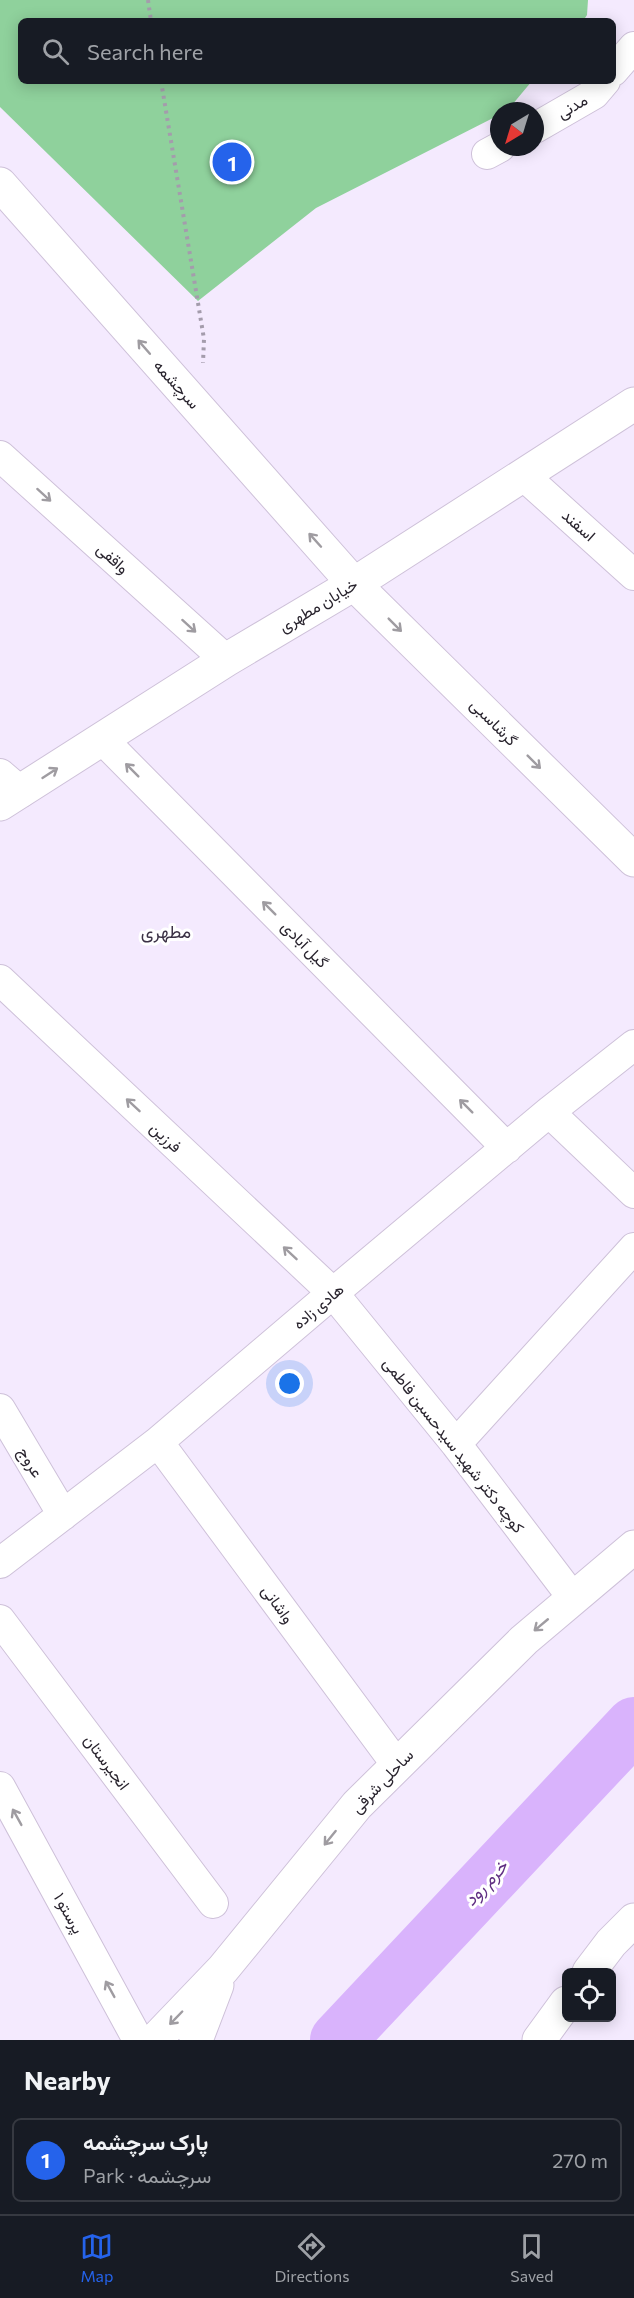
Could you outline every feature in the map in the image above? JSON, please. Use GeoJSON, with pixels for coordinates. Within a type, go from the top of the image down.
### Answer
{"type":"FeatureCollection","features":[{"type":"Feature","properties":{"kind":"main road","name":"سرچشمه"},"geometry":{"type":"LineString","coordinates":[[0,184],[354,584]]}},
{"type":"Feature","properties":{"kind":"main road","name":"خیابان مطهری"},"geometry":{"type":"LineString","coordinates":[[7,790],[102,739],[226,660],[354,584],[634,404]]}},
{"type":"Feature","properties":{"kind":"main road","name":"گرشاسبی"},"geometry":{"type":"LineString","coordinates":[[354,584],[634,860]]}},
{"type":"Feature","properties":{"kind":"main road","name":"ساحلی شرقی"},"geometry":{"type":"LineString","coordinates":[[155,2040],[224,1969],[357,1805],[524,1640],[634,1547]]}},
{"type":"Feature","properties":{"kind":"main road"},"geometry":{"type":"LineString","coordinates":[[594,1968],[622,1948],[634,1920]]}},
{"type":"Feature","properties":{"kind":"main road"},"geometry":{"type":"LineString","coordinates":[[196,2040],[224,1969]]}},
{"type":"Feature","properties":{"kind":"main road"},"geometry":{"type":"LineString","coordinates":[[539,2040],[562,2010]]}},
{"type":"Feature","properties":{"kind":"street"},"geometry":{"type":"LineString","coordinates":[[616,68],[634,47]]}},
{"type":"Feature","properties":{"kind":"street","name":"مدنی"},"geometry":{"type":"LineString","coordinates":[[544,123],[594,94],[602,84]]}},
{"type":"Feature","properties":{"kind":"street","name":"واقفی"},"geometry":{"type":"LineString","coordinates":[[0,456],[226,660]]}},
{"type":"Feature","properties":{"kind":"street","name":"اسفند"},"geometry":{"type":"LineString","coordinates":[[523,475],[634,575]]}},
{"type":"Feature","properties":{"kind":"street","name":"گیل آبادی"},"geometry":{"type":"LineString","coordinates":[[102,739],[507,1148]]}},
{"type":"Feature","properties":{"kind":"street","name":"فرزین"},"geometry":{"type":"LineString","coordinates":[[0,980],[333,1293]]}},
{"type":"Feature","properties":{"kind":"street","name":"هادی زاده"},"geometry":{"type":"LineString","coordinates":[[0,1563],[158,1442],[549,1112],[634,1045]]}},
{"type":"Feature","properties":{"kind":"street"},"geometry":{"type":"LineString","coordinates":[[549,1112],[634,1193]]}},
{"type":"Feature","properties":{"kind":"street"},"geometry":{"type":"LineString","coordinates":[[456,1444],[634,1248]]}},
{"type":"Feature","properties":{"kind":"street","name":"کوچه دکتر شهید سیدحسین فاطمی"},"geometry":{"type":"LineString","coordinates":[[333,1293],[456,1444],[573,1598]]}},
{"type":"Feature","properties":{"kind":"street","name":"عروج"},"geometry":{"type":"LineString","coordinates":[[0,1409],[63,1515]]}},
{"type":"Feature","properties":{"kind":"street","name":"واشانی"},"geometry":{"type":"LineString","coordinates":[[158,1442],[397,1765]]}},
{"type":"Feature","properties":{"kind":"street","name":"انجیرستان"},"geometry":{"type":"LineString","coordinates":[[0,1620],[213,1903]]}},
{"type":"Feature","properties":{"kind":"street","name":"پرستو ۱"},"geometry":{"type":"LineString","coordinates":[[0,1787],[138,2040]]}},
{"type":"Feature","properties":{"kind":"path"},"geometry":{"type":"LineString","coordinates":[[148,0],[151,18]]}},
{"type":"Feature","properties":{"kind":"path"},"geometry":{"type":"LineString","coordinates":[[162,84],[204,339],[203,367],[187,396]]}},
{"type":"Feature","properties":{"kind":"green space"},"geometry":{"type":"Polygon","coordinates":[[[0,0],[588,0],[585,18],[18,18],[18,84],[530,84],[514,102],[490,102],[490,120],[316,208],[198,301],[0,107],[0,0]]]}},
{"type":"Feature","properties":{"kind":"waterway","name":"خرم رود"},"geometry":{"type":"LineString","coordinates":[[338,2040],[634,1725]]}},
{"type":"Feature","properties":{"kind":"place","name":"پارک سرچشمه"},"geometry":{"type":"Point","coordinates":[232,162]}},
{"type":"Feature","properties":{"kind":"district","name":"مطهری"},"geometry":{"type":"Point","coordinates":[166,932]}}]}
